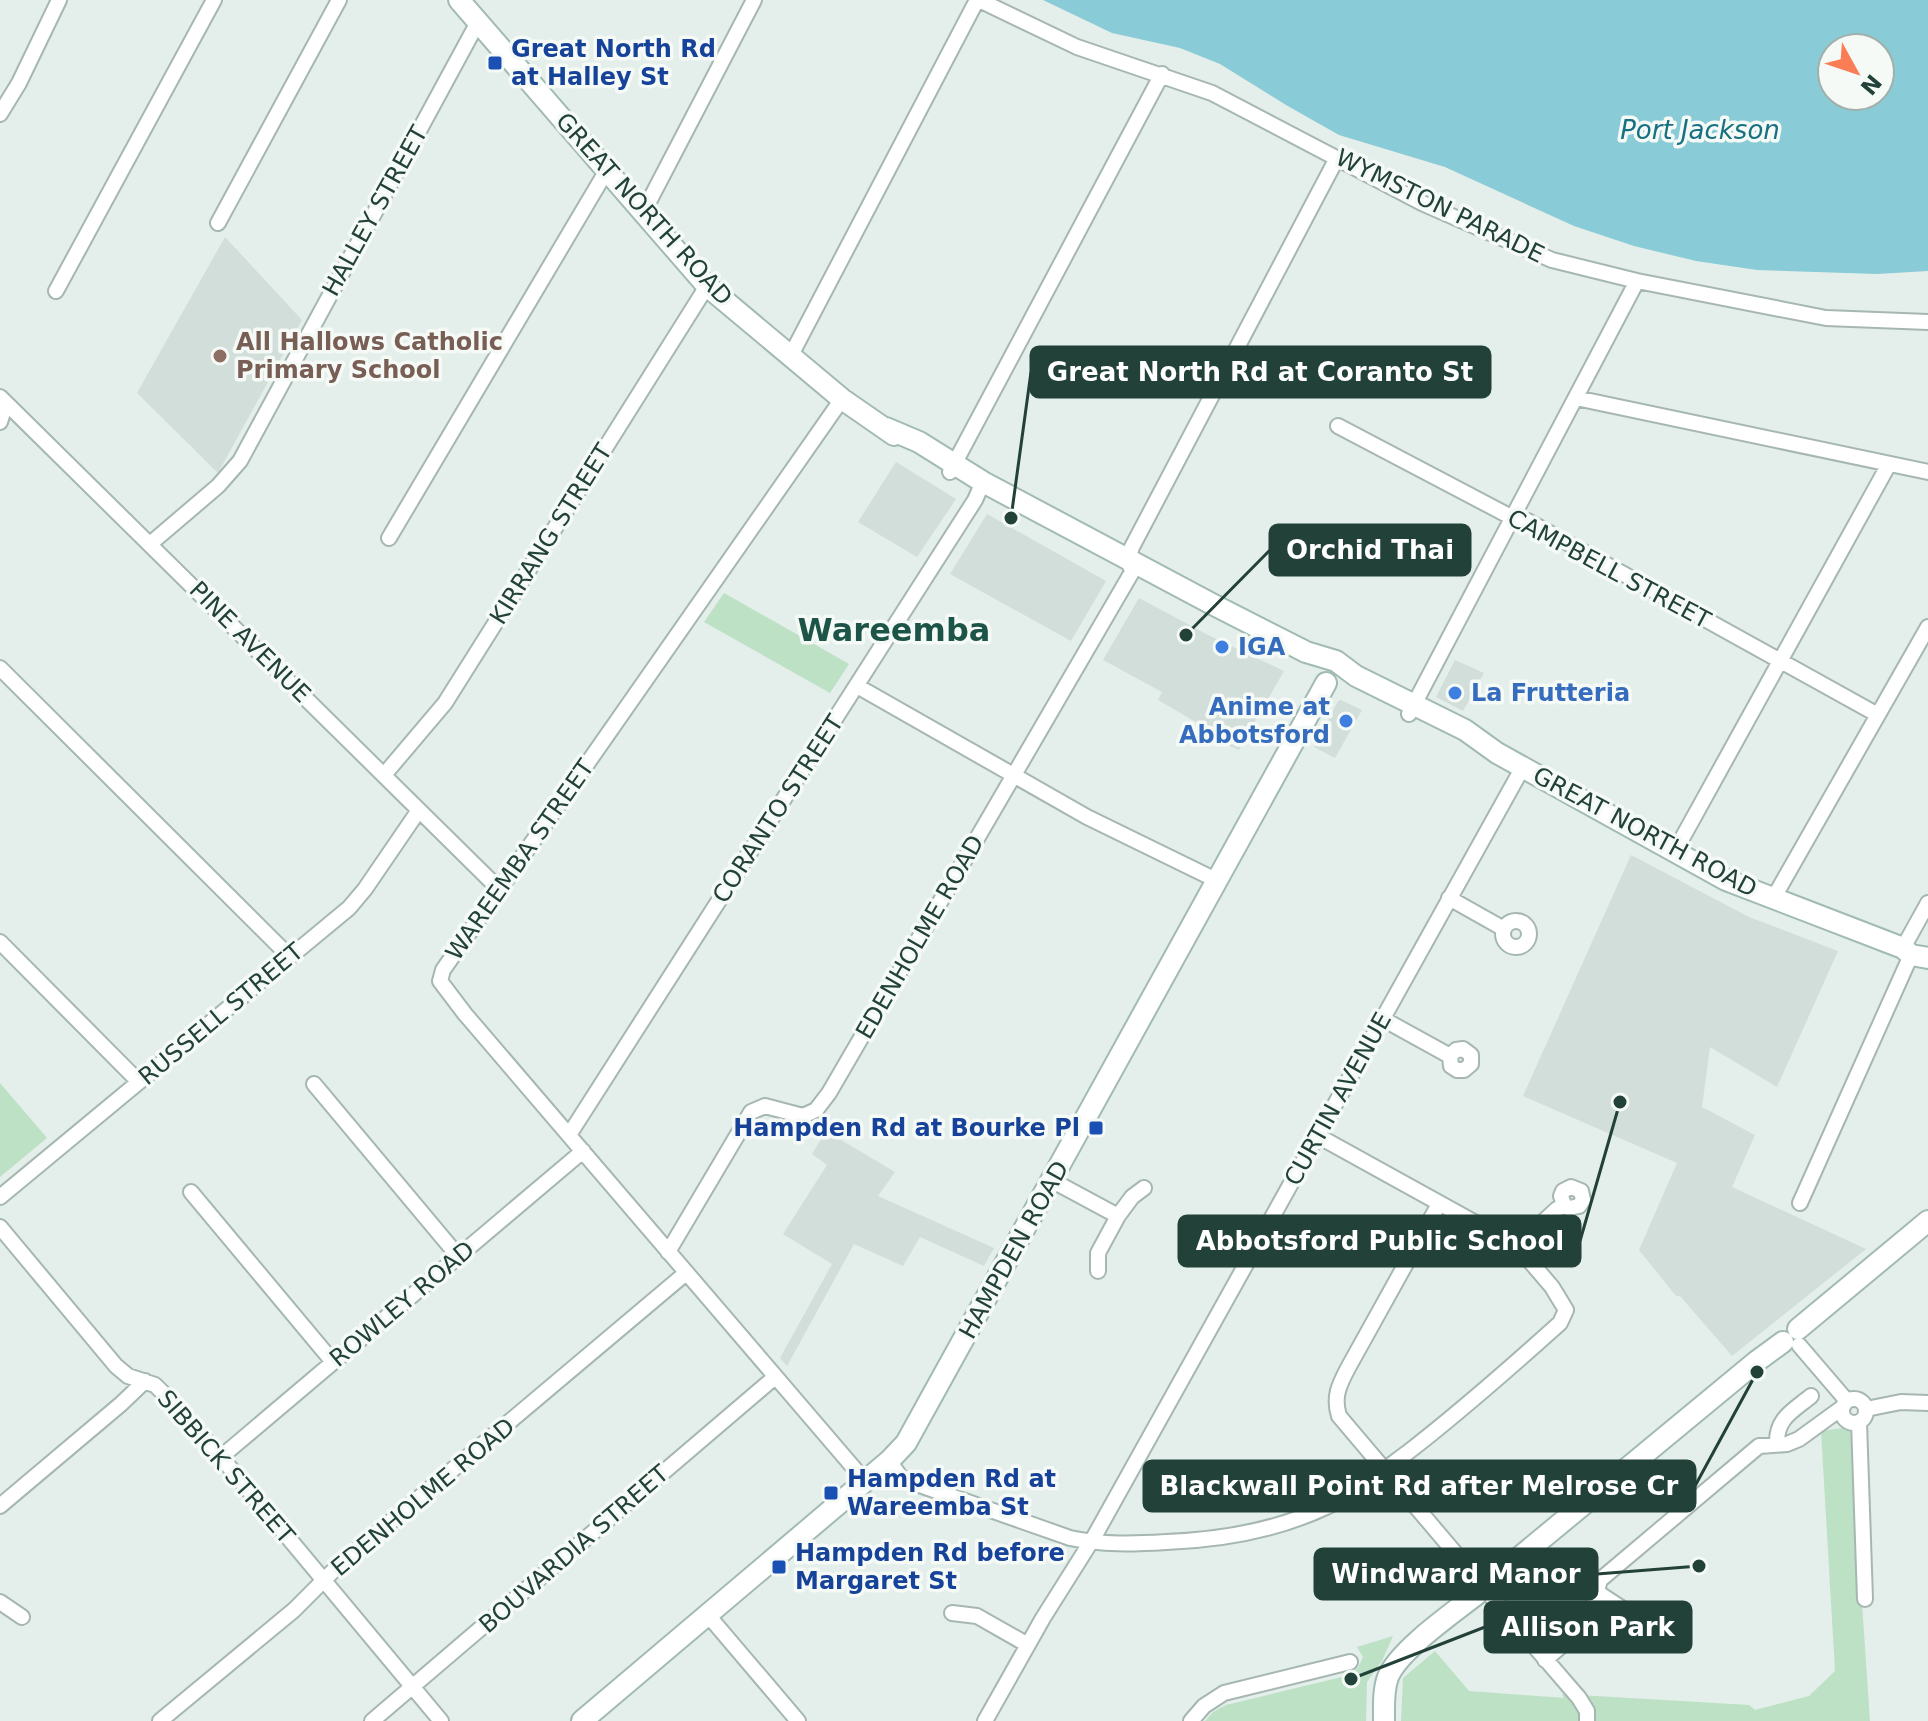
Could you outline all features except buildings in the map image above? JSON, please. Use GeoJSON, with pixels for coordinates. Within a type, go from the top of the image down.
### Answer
{"type":"FeatureCollection","features":[{"type":"Feature","properties":{"kind":"main road","name":"GREAT NORTH ROAD"},"geometry":{"type":"LineString","coordinates":[[459,0],[707,286],[842,399],[886,428],[919,442],[981,486],[1130,566],[1306,652],[1330,673],[1465,730],[1497,753],[1726,880],[1914,954]]}},
{"type":"Feature","properties":{"kind":"main road","name":"HAMPDEN ROAD"},"geometry":{"type":"LineString","coordinates":[[582,1721],[889,1461],[906,1443],[1330,673]]}},
{"type":"Feature","properties":{"kind":"main road"},"geometry":{"type":"LineString","coordinates":[[1384,1721],[1386,1690],[1392,1669],[1406,1653],[1757,1361],[1794,1339],[1928,1221]]}},
{"type":"Feature","properties":{"kind":"street"},"geometry":{"type":"LineString","coordinates":[[0,114],[19,83],[59,0]]}},
{"type":"Feature","properties":{"kind":"street"},"geometry":{"type":"LineString","coordinates":[[56,291],[214,0]]}},
{"type":"Feature","properties":{"kind":"street"},"geometry":{"type":"LineString","coordinates":[[218,223],[339,0]]}},
{"type":"Feature","properties":{"kind":"street"},"geometry":{"type":"LineString","coordinates":[[643,213],[754,0]]}},
{"type":"Feature","properties":{"kind":"street"},"geometry":{"type":"LineString","coordinates":[[790,357],[978,0]]}},
{"type":"Feature","properties":{"kind":"street","name":"WYMSTON PARADE"},"geometry":{"type":"LineString","coordinates":[[978,0],[1077,47],[1212,93],[1422,203],[1552,260],[1637,281],[1826,318],[1928,322]]}},
{"type":"Feature","properties":{"kind":"street","name":"HALLEY STREET"},"geometry":{"type":"LineString","coordinates":[[150,544],[218,486],[240,461],[478,22]]}},
{"type":"Feature","properties":{"kind":"street"},"geometry":{"type":"LineString","coordinates":[[952,468],[1162,74]]}},
{"type":"Feature","properties":{"kind":"street","name":"EDENHOLME ROAD"},"geometry":{"type":"LineString","coordinates":[[668,1252],[751,1112],[765,1106],[803,1116],[824,1102],[1014,776],[1130,566],[1132,547],[1337,158]]}},
{"type":"Feature","properties":{"kind":"street"},"geometry":{"type":"LineString","coordinates":[[389,538],[607,170]]}},
{"type":"Feature","properties":{"kind":"street"},"geometry":{"type":"LineString","coordinates":[[1412,709],[1637,281]]}},
{"type":"Feature","properties":{"kind":"street","name":"KIRRANG STREET"},"geometry":{"type":"LineString","coordinates":[[384,775],[445,703],[707,286]]}},
{"type":"Feature","properties":{"kind":"street"},"geometry":{"type":"LineString","coordinates":[[1576,398],[1928,472]]}},
{"type":"Feature","properties":{"kind":"street","name":"WAREEMBA STREET"},"geometry":{"type":"LineString","coordinates":[[842,399],[443,970],[440,981],[865,1481]]}},
{"type":"Feature","properties":{"kind":"street"},"geometry":{"type":"LineString","coordinates":[[0,422],[3,400]]}},
{"type":"Feature","properties":{"kind":"street","name":"PINE AVENUE"},"geometry":{"type":"LineString","coordinates":[[3,400],[499,889]]}},
{"type":"Feature","properties":{"kind":"street","name":"CAMPBELL STREET"},"geometry":{"type":"LineString","coordinates":[[1338,426],[1513,518],[1528,521],[1878,715]]}},
{"type":"Feature","properties":{"kind":"street"},"geometry":{"type":"LineString","coordinates":[[1674,853],[1889,464]]}},
{"type":"Feature","properties":{"kind":"street","name":"CORANTO STREET"},"geometry":{"type":"LineString","coordinates":[[569,1135],[857,686],[981,486]]}},
{"type":"Feature","properties":{"kind":"street"},"geometry":{"type":"LineString","coordinates":[[1773,899],[1928,627]]}},
{"type":"Feature","properties":{"kind":"street"},"geometry":{"type":"LineString","coordinates":[[0,668],[290,957]]}},
{"type":"Feature","properties":{"kind":"street"},"geometry":{"type":"LineString","coordinates":[[857,686],[1099,823],[1218,881]]}},
{"type":"Feature","properties":{"kind":"street","name":"CURTIN AVENUE"},"geometry":{"type":"LineString","coordinates":[[985,1721],[1091,1543],[1523,767]]}},
{"type":"Feature","properties":{"kind":"street","name":"RUSSELL STREET"},"geometry":{"type":"LineString","coordinates":[[0,1197],[357,899],[419,810]]}},
{"type":"Feature","properties":{"kind":"street"},"geometry":{"type":"LineString","coordinates":[[1449,898],[1504,929]]}},
{"type":"Feature","properties":{"kind":"street"},"geometry":{"type":"LineString","coordinates":[[1800,1203],[1914,954],[1928,903]]}},
{"type":"Feature","properties":{"kind":"street"},"geometry":{"type":"LineString","coordinates":[[0,942],[139,1082]]}},
{"type":"Feature","properties":{"kind":"street"},"geometry":{"type":"LineString","coordinates":[[1383,1019],[1450,1056]]}},
{"type":"Feature","properties":{"kind":"street"},"geometry":{"type":"LineString","coordinates":[[314,1084],[458,1256]]}},
{"type":"Feature","properties":{"kind":"street"},"geometry":{"type":"LineString","coordinates":[[889,1461],[908,1481],[1070,1538],[1091,1543],[1131,1544],[1211,1540],[1281,1524],[1336,1502],[1385,1470],[1560,1323],[1566,1310],[1559,1296],[1517,1246],[1318,1136]]}},
{"type":"Feature","properties":{"kind":"street","name":"ROWLEY ROAD"},"geometry":{"type":"LineString","coordinates":[[221,1457],[583,1151]]}},
{"type":"Feature","properties":{"kind":"street"},"geometry":{"type":"LineString","coordinates":[[1053,1181],[1118,1216]]}},
{"type":"Feature","properties":{"kind":"street"},"geometry":{"type":"LineString","coordinates":[[1098,1271],[1098,1253],[1118,1216],[1144,1188]]}},
{"type":"Feature","properties":{"kind":"street"},"geometry":{"type":"LineString","coordinates":[[191,1192],[333,1362]]}},
{"type":"Feature","properties":{"kind":"street"},"geometry":{"type":"LineString","coordinates":[[1439,1204],[1337,1390],[1339,1416],[1579,1698],[1587,1711],[1587,1721]]}},
{"type":"Feature","properties":{"kind":"street"},"geometry":{"type":"LineString","coordinates":[[1517,1246],[1564,1205]]}},
{"type":"Feature","properties":{"kind":"street","name":"SIBBICK STREET"},"geometry":{"type":"LineString","coordinates":[[0,1227],[116,1366],[128,1376],[155,1385],[221,1457],[441,1721]]}},
{"type":"Feature","properties":{"kind":"street","name":"EDENHOLME ROAD"},"geometry":{"type":"LineString","coordinates":[[160,1721],[686,1273]]}},
{"type":"Feature","properties":{"kind":"street"},"geometry":{"type":"LineString","coordinates":[[1794,1339],[1845,1404]]}},
{"type":"Feature","properties":{"kind":"street","name":"BOUVARDIA STREET"},"geometry":{"type":"LineString","coordinates":[[372,1721],[775,1377]]}},
{"type":"Feature","properties":{"kind":"street"},"geometry":{"type":"LineString","coordinates":[[0,1506],[145,1381]]}},
{"type":"Feature","properties":{"kind":"street"},"geometry":{"type":"LineString","coordinates":[[1777,1444],[1780,1422],[1811,1396]]}},
{"type":"Feature","properties":{"kind":"street"},"geometry":{"type":"LineString","coordinates":[[1545,1660],[1588,1623],[1600,1580],[1759,1446],[1787,1444],[1799,1439],[1845,1404],[1859,1400],[1863,1416],[1865,1599]]}},
{"type":"Feature","properties":{"kind":"street"},"geometry":{"type":"LineString","coordinates":[[1863,1416],[1901,1402],[1928,1403]]}},
{"type":"Feature","properties":{"kind":"street"},"geometry":{"type":"LineString","coordinates":[[1597,1592],[1628,1615],[1640,1613]]}},
{"type":"Feature","properties":{"kind":"street"},"geometry":{"type":"LineString","coordinates":[[0,1602],[22,1617]]}},
{"type":"Feature","properties":{"kind":"street"},"geometry":{"type":"LineString","coordinates":[[952,1613],[977,1616],[1028,1645]]}},
{"type":"Feature","properties":{"kind":"street"},"geometry":{"type":"LineString","coordinates":[[707,1614],[798,1721]]}},
{"type":"Feature","properties":{"kind":"street"},"geometry":{"type":"LineString","coordinates":[[1191,1721],[1204,1706],[1224,1693],[1350,1662]]}},
{"type":"Feature","properties":{"kind":"shaded area","name":"All Hallows Catholic Primary School"},"geometry":{"type":"Polygon","coordinates":[[[225,237],[302,320],[218,473],[137,393],[225,237]]]}},
{"type":"Feature","properties":{"kind":"shaded area"},"geometry":{"type":"Polygon","coordinates":[[[896,462],[956,499],[917,557],[858,522],[896,462]]]}},
{"type":"Feature","properties":{"kind":"shaded area"},"geometry":{"type":"Polygon","coordinates":[[[987,514],[1106,581],[1071,641],[950,574],[987,514]]]}},
{"type":"Feature","properties":{"kind":"shaded area"},"geometry":{"type":"Polygon","coordinates":[[[1139,598],[1284,671],[1239,750],[1211,738],[1213,732],[1158,700],[1162,692],[1103,660],[1139,598]]]}},
{"type":"Feature","properties":{"kind":"shaded area"},"geometry":{"type":"Polygon","coordinates":[[[1455,660],[1484,673],[1463,711],[1436,697],[1455,660]]]}},
{"type":"Feature","properties":{"kind":"shaded area"},"geometry":{"type":"Polygon","coordinates":[[[1341,700],[1362,710],[1335,758],[1314,747],[1341,700]]]}},
{"type":"Feature","properties":{"kind":"shaded area"},"geometry":{"type":"Polygon","coordinates":[[[1631,855],[1749,917],[1838,951],[1777,1087],[1710,1047],[1702,1107],[1755,1135],[1732,1187],[1866,1249],[1732,1356],[1680,1296],[1676,1296],[1639,1250],[1677,1163],[1523,1096],[1631,855]]]}},
{"type":"Feature","properties":{"kind":"shaded area"},"geometry":{"type":"Polygon","coordinates":[[[826,1131],[895,1172],[878,1196],[994,1248],[984,1266],[920,1237],[903,1266],[854,1244],[787,1366],[780,1358],[832,1264],[783,1234],[827,1165],[812,1154],[826,1131]]]}},
{"type":"Feature","properties":{"kind":"green space"},"geometry":{"type":"Polygon","coordinates":[[[724,593],[849,664],[830,693],[704,622],[724,593]]]}},
{"type":"Feature","properties":{"kind":"green space"},"geometry":{"type":"Polygon","coordinates":[[[0,1083],[47,1138],[0,1177],[0,1083]]]}},
{"type":"Feature","properties":{"kind":"green space"},"geometry":{"type":"Polygon","coordinates":[[[1850,1427],[1870,1721],[1401,1721],[1403,1678],[1435,1651],[1469,1691],[1749,1705],[1755,1710],[1809,1696],[1835,1671],[1821,1431],[1850,1427]]]}},
{"type":"Feature","properties":{"kind":"green space"},"geometry":{"type":"Polygon","coordinates":[[[1393,1636],[1382,1661],[1367,1682],[1366,1721],[1205,1721],[1226,1705],[1346,1676],[1358,1668],[1363,1657],[1357,1647],[1393,1636]]]}},
{"type":"Feature","properties":{"kind":"water","name":"Port Jackson"},"geometry":{"type":"Polygon","coordinates":[[[1043,0],[1928,0],[1928,271],[1877,274],[1757,270],[1696,261],[1634,246],[1574,226],[1445,167],[1339,135],[1220,64],[1180,48],[1112,33],[1043,0]]]}},
{"type":"Feature","properties":{"kind":"place","name":"Great North Rd at Halley St"},"geometry":{"type":"Point","coordinates":[495,63]}},
{"type":"Feature","properties":{"kind":"place","name":"All Hallows Catholic Primary School"},"geometry":{"type":"Point","coordinates":[220,356]}},
{"type":"Feature","properties":{"kind":"place","name":"Great North Rd at Coranto St"},"geometry":{"type":"Point","coordinates":[1011,518]}},
{"type":"Feature","properties":{"kind":"place","name":"Orchid Thai"},"geometry":{"type":"Point","coordinates":[1186,635]}},
{"type":"Feature","properties":{"kind":"place","name":"IGA"},"geometry":{"type":"Point","coordinates":[1222,647]}},
{"type":"Feature","properties":{"kind":"place","name":"La Frutteria"},"geometry":{"type":"Point","coordinates":[1455,693]}},
{"type":"Feature","properties":{"kind":"place","name":"Anime at Abbotsford"},"geometry":{"type":"Point","coordinates":[1346,721]}},
{"type":"Feature","properties":{"kind":"place","name":"Abbotsford Public School"},"geometry":{"type":"Point","coordinates":[1620,1102]}},
{"type":"Feature","properties":{"kind":"place","name":"Hampden Rd at Bourke Pl"},"geometry":{"type":"Point","coordinates":[1096,1128]}},
{"type":"Feature","properties":{"kind":"place","name":"Blackwall Point Rd after Melrose Cr"},"geometry":{"type":"Point","coordinates":[1757,1372]}},
{"type":"Feature","properties":{"kind":"place","name":"Hampden Rd at Wareemba St"},"geometry":{"type":"Point","coordinates":[831,1493]}},
{"type":"Feature","properties":{"kind":"place","name":"Windward Manor"},"geometry":{"type":"Point","coordinates":[1699,1566]}},
{"type":"Feature","properties":{"kind":"place","name":"Hampden Rd before Margaret St"},"geometry":{"type":"Point","coordinates":[779,1567]}},
{"type":"Feature","properties":{"kind":"place","name":"Allison Park"},"geometry":{"type":"Point","coordinates":[1351,1679]}},
{"type":"Feature","properties":{"kind":"district","name":"Wareemba"},"geometry":{"type":"Point","coordinates":[894,630]}}]}
